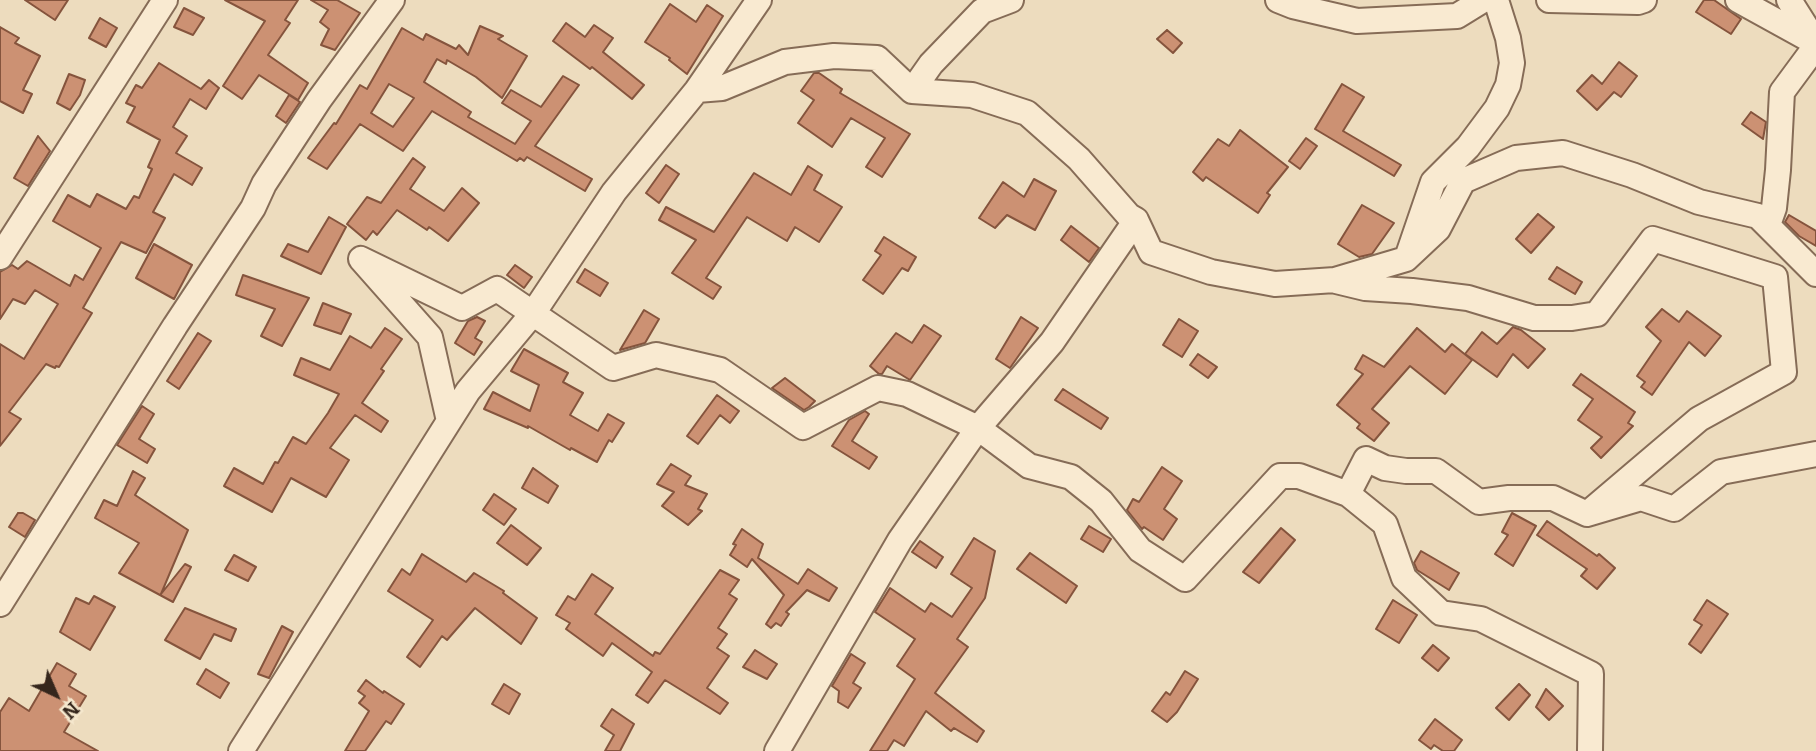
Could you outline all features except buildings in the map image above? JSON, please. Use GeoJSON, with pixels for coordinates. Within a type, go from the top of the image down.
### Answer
{"type":"FeatureCollection","features":[{"type":"Feature","properties":{"kind":"street"},"geometry":{"type":"LineString","coordinates":[[0,257],[165,0]]}},
{"type":"Feature","properties":{"kind":"street"},"geometry":{"type":"LineString","coordinates":[[0,604],[167,337],[253,208],[264,184],[319,100],[392,0]]}},
{"type":"Feature","properties":{"kind":"street"},"geometry":{"type":"LineString","coordinates":[[241,751],[468,391],[534,312],[614,192],[697,90],[759,0]]}},
{"type":"Feature","properties":{"kind":"street"},"geometry":{"type":"LineString","coordinates":[[912,91],[931,64],[982,11],[1011,0]]}},
{"type":"Feature","properties":{"kind":"street"},"geometry":{"type":"LineString","coordinates":[[1278,0],[1357,21],[1457,16],[1483,0]]}},
{"type":"Feature","properties":{"kind":"street"},"geometry":{"type":"LineString","coordinates":[[1406,259],[1433,182],[1468,147],[1497,108],[1508,85],[1512,63],[1508,38],[1496,0]]}},
{"type":"Feature","properties":{"kind":"street"},"geometry":{"type":"LineString","coordinates":[[1549,0],[1644,0]]}},
{"type":"Feature","properties":{"kind":"street"},"geometry":{"type":"LineString","coordinates":[[1738,0],[1816,44]]}},
{"type":"Feature","properties":{"kind":"street"},"geometry":{"type":"LineString","coordinates":[[1789,0],[1816,44]]}},
{"type":"Feature","properties":{"kind":"street"},"geometry":{"type":"LineString","coordinates":[[1768,225],[1774,208],[1782,92],[1816,44]]}},
{"type":"Feature","properties":{"kind":"street"},"geometry":{"type":"LineString","coordinates":[[697,90],[722,88],[785,62],[834,57],[877,58],[912,91],[972,95],[1027,113],[1079,159],[1129,216],[1136,220],[1151,252],[1211,272],[1275,284],[1335,280],[1406,259],[1438,229],[1463,181],[1516,158],[1563,153],[1632,175],[1699,202],[1758,216],[1816,274]]}},
{"type":"Feature","properties":{"kind":"street"},"geometry":{"type":"LineString","coordinates":[[777,751],[879,574],[978,428],[1052,342],[1136,220]]}},
{"type":"Feature","properties":{"kind":"street"},"geometry":{"type":"LineString","coordinates":[[1335,280],[1365,288],[1468,298],[1534,318],[1572,318],[1597,314],[1653,239],[1774,277],[1784,372],[1699,419],[1587,514]]}},
{"type":"Feature","properties":{"kind":"street"},"geometry":{"type":"LineString","coordinates":[[449,421],[430,337],[361,259],[462,308],[497,289],[613,368],[656,355],[720,370],[803,427],[878,388],[908,394],[978,428],[1029,466],[1071,477],[1101,501],[1140,550],[1185,579],[1280,476],[1299,476],[1348,494],[1385,524],[1404,578],[1441,613],[1481,619],[1591,674],[1590,751]]}},
{"type":"Feature","properties":{"kind":"street"},"geometry":{"type":"LineString","coordinates":[[1348,494],[1367,459],[1385,468],[1436,471],[1479,502],[1509,498],[1553,498],[1587,514],[1641,498],[1674,509],[1721,472],[1816,454]]}}]}
